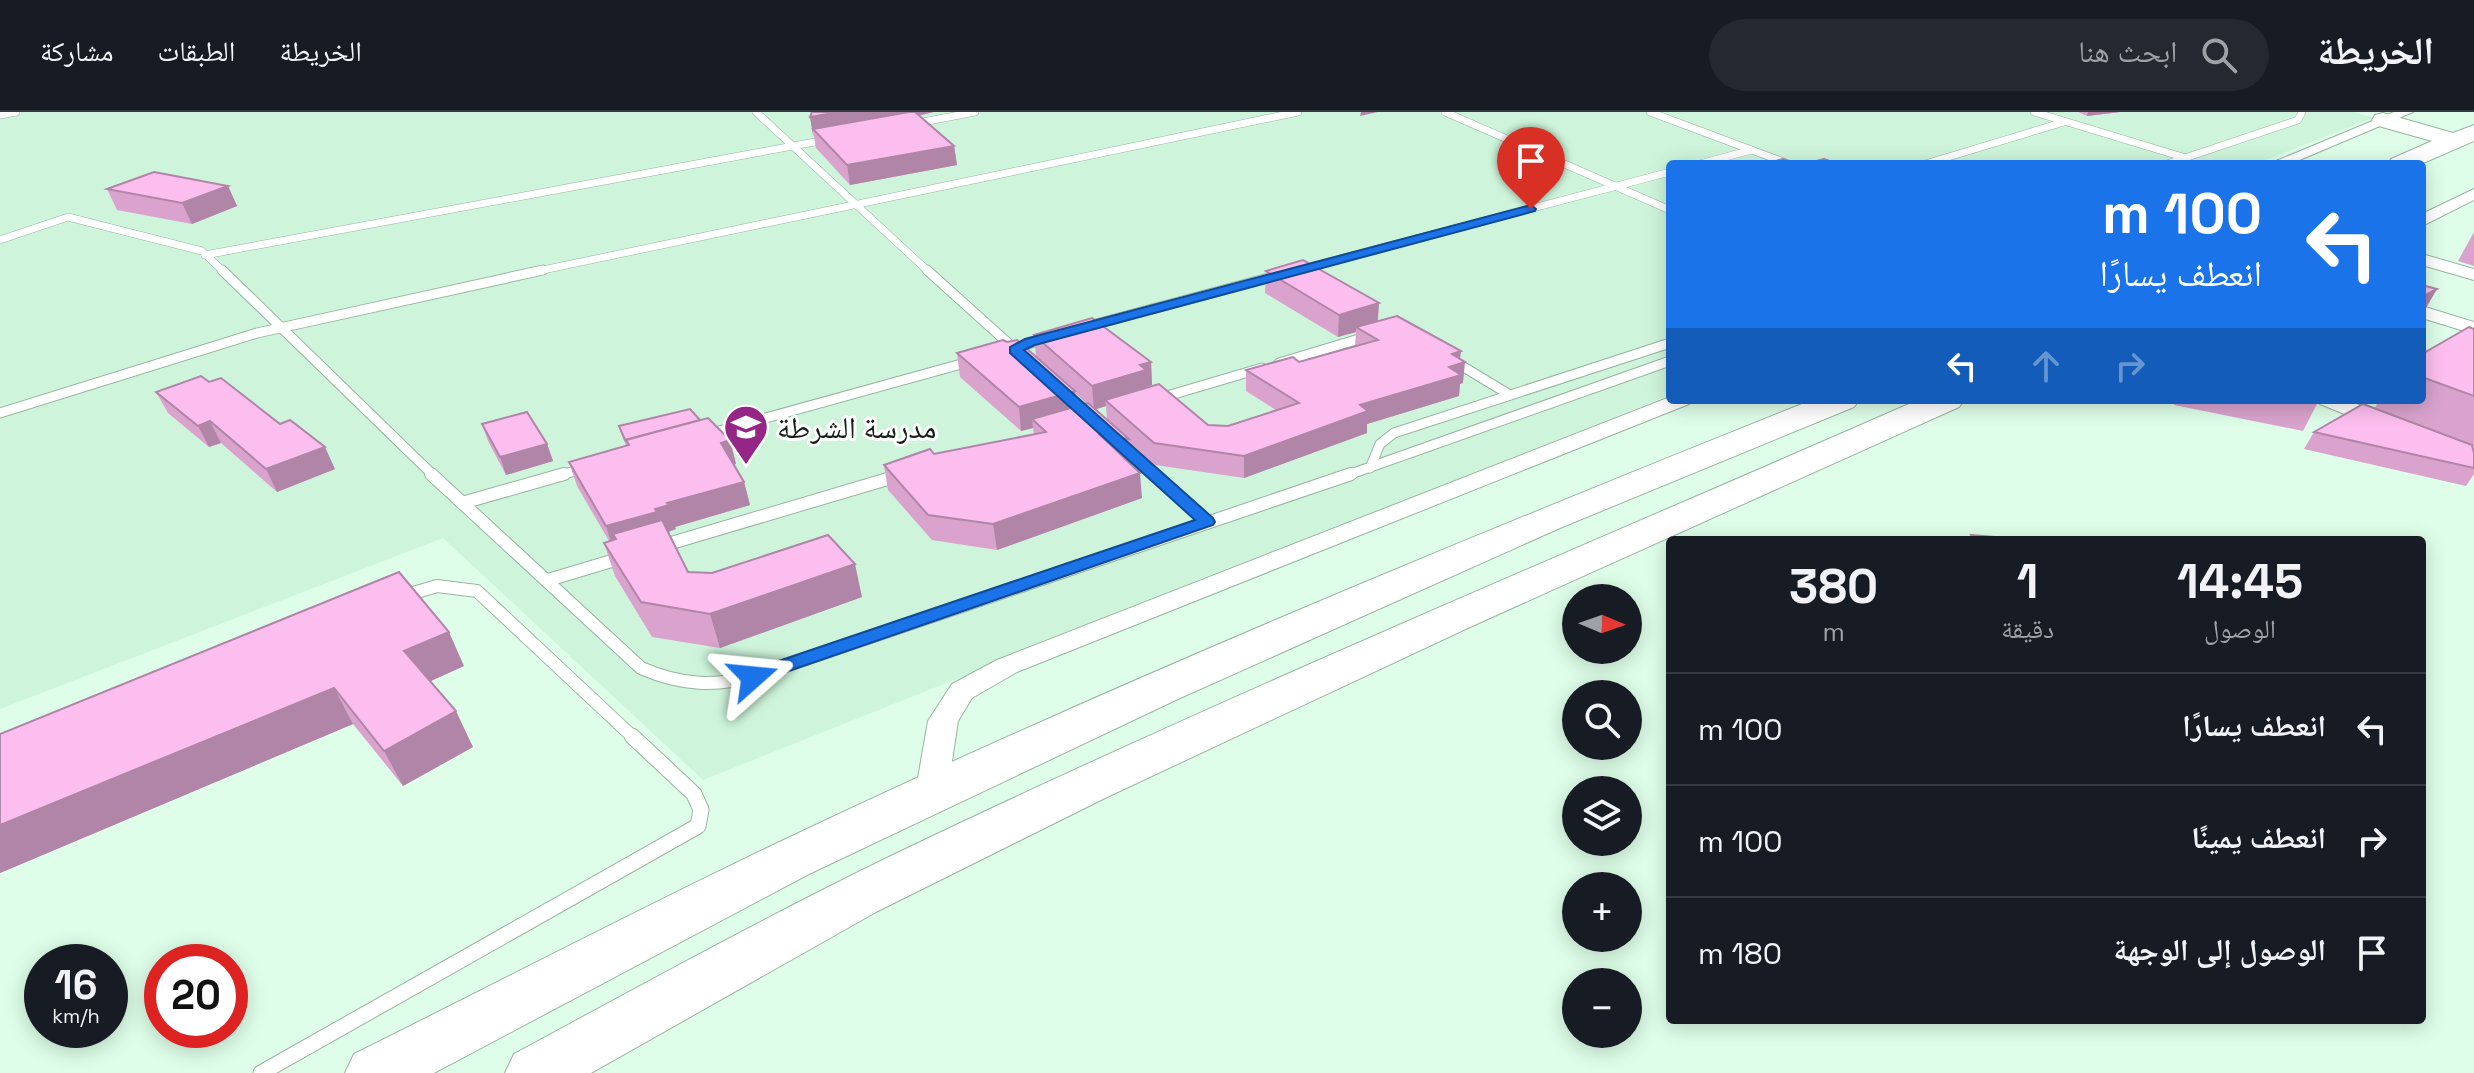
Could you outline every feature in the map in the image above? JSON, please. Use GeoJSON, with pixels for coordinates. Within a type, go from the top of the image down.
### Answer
{"type":"FeatureCollection","features":[{"type":"Feature","properties":{"kind":"highway"},"geometry":{"type":"LineString","coordinates":[[2383,120],[2464,136]]}},
{"type":"Feature","properties":{"kind":"highway"},"geometry":{"type":"LineString","coordinates":[[2409,160],[2464,136]]}},
{"type":"Feature","properties":{"kind":"highway"},"geometry":{"type":"LineString","coordinates":[[376,1073],[790,860],[1162,688],[1546,520],[1832,404]]}},
{"type":"Feature","properties":{"kind":"highway"},"geometry":{"type":"LineString","coordinates":[[536,1073],[785,936],[964,843],[1425,632],[1938,404]]}},
{"type":"Feature","properties":{"kind":"street"},"geometry":{"type":"LineString","coordinates":[[2287,160],[2406,112]]}},
{"type":"Feature","properties":{"kind":"street"},"geometry":{"type":"LineString","coordinates":[[2426,219],[2474,194]]}},
{"type":"Feature","properties":{"kind":"street"},"geometry":{"type":"LineString","coordinates":[[2426,260],[2474,275]]}},
{"type":"Feature","properties":{"kind":"street"},"geometry":{"type":"LineString","coordinates":[[2426,313],[2474,328]]}},
{"type":"Feature","properties":{"kind":"street"},"geometry":{"type":"LineString","coordinates":[[931,795],[943,721],[962,691],[1007,666],[1672,404]]}},
{"type":"Feature","properties":{"kind":"street"},"geometry":{"type":"LineString","coordinates":[[2338,404],[2401,428]]}},
{"type":"Feature","properties":{"kind":"lane"},"geometry":{"type":"LineString","coordinates":[[0,115],[16,112]]}},
{"type":"Feature","properties":{"kind":"lane"},"geometry":{"type":"LineString","coordinates":[[756,112],[854,205],[1026,359]]}},
{"type":"Feature","properties":{"kind":"lane"},"geometry":{"type":"LineString","coordinates":[[900,126],[975,112]]}},
{"type":"Feature","properties":{"kind":"lane"},"geometry":{"type":"LineString","coordinates":[[0,413],[282,326],[1298,112]]}},
{"type":"Feature","properties":{"kind":"lane"},"geometry":{"type":"LineString","coordinates":[[1445,112],[1666,208]]}},
{"type":"Feature","properties":{"kind":"lane"},"geometry":{"type":"LineString","coordinates":[[1650,112],[1778,160]]}},
{"type":"Feature","properties":{"kind":"lane"},"geometry":{"type":"LineString","coordinates":[[1661,116],[1678,112]]}},
{"type":"Feature","properties":{"kind":"lane"},"geometry":{"type":"LineString","coordinates":[[2034,112],[2186,158]]}},
{"type":"Feature","properties":{"kind":"lane"},"geometry":{"type":"LineString","coordinates":[[2180,160],[2298,120],[2302,112]]}},
{"type":"Feature","properties":{"kind":"lane"},"geometry":{"type":"LineString","coordinates":[[1938,160],[2066,122]]}},
{"type":"Feature","properties":{"kind":"lane"},"geometry":{"type":"LineString","coordinates":[[205,255],[838,138]]}},
{"type":"Feature","properties":{"kind":"lane"},"geometry":{"type":"LineString","coordinates":[[1715,160],[1752,150]]}},
{"type":"Feature","properties":{"kind":"lane"},"geometry":{"type":"LineString","coordinates":[[1075,330],[1666,173]]}},
{"type":"Feature","properties":{"kind":"lane"},"geometry":{"type":"LineString","coordinates":[[0,240],[68,217],[202,251],[462,503],[641,668],[679,683],[703,686],[730,684],[1370,468],[1666,362]]}},
{"type":"Feature","properties":{"kind":"lane"},"geometry":{"type":"LineString","coordinates":[[1303,268],[1315,276]]}},
{"type":"Feature","properties":{"kind":"lane"},"geometry":{"type":"LineString","coordinates":[[1150,401],[1384,332]]}},
{"type":"Feature","properties":{"kind":"lane"},"geometry":{"type":"LineString","coordinates":[[999,354],[1060,334]]}},
{"type":"Feature","properties":{"kind":"lane"},"geometry":{"type":"LineString","coordinates":[[1370,468],[1380,444],[1394,433],[1666,344]]}},
{"type":"Feature","properties":{"kind":"lane"},"geometry":{"type":"LineString","coordinates":[[692,439],[984,358]]}},
{"type":"Feature","properties":{"kind":"lane"},"geometry":{"type":"LineString","coordinates":[[1448,358],[1510,395]]}},
{"type":"Feature","properties":{"kind":"lane"},"geometry":{"type":"LineString","coordinates":[[1114,439],[1207,522]]}},
{"type":"Feature","properties":{"kind":"lane"},"geometry":{"type":"LineString","coordinates":[[462,503],[600,464]]}},
{"type":"Feature","properties":{"kind":"lane"},"geometry":{"type":"LineString","coordinates":[[548,580],[910,472]]}},
{"type":"Feature","properties":{"kind":"lane"},"geometry":{"type":"LineString","coordinates":[[261,1073],[698,826],[701,810],[694,794],[477,591],[437,586],[382,604]]}},
{"type":"Feature","properties":{"kind":"shaded area","name":"مدرسة الشرطة"},"geometry":{"type":"Polygon","coordinates":[[[0,112],[2354,112],[2373,118],[2265,160],[1666,160],[1666,397],[703,780],[443,538],[0,709],[0,112]]]}},
{"type":"Feature","properties":{"kind":"building"},"geometry":{"type":"Polygon","coordinates":[[[812,112],[839,112],[810,117],[812,112]]]}},
{"type":"Feature","properties":{"kind":"building"},"geometry":{"type":"Polygon","coordinates":[[[915,112],[954,146],[847,165],[813,129],[915,112]]]}},
{"type":"Feature","properties":{"kind":"building"},"geometry":{"type":"Polygon","coordinates":[[[154,172],[228,186],[182,203],[107,189],[154,172]]]}},
{"type":"Feature","properties":{"kind":"building"},"geometry":{"type":"Polygon","coordinates":[[[1303,260],[1379,303],[1339,315],[1266,271],[1303,260]]]}},
{"type":"Feature","properties":{"kind":"building"},"geometry":{"type":"Polygon","coordinates":[[[2426,286],[2437,289],[2426,295],[2426,286]]]}},
{"type":"Feature","properties":{"kind":"building"},"geometry":{"type":"Polygon","coordinates":[[[1397,316],[1461,351],[1452,354],[1465,362],[1449,367],[1461,375],[1360,405],[1368,411],[1244,456],[1154,443],[1105,400],[1159,384],[1208,425],[1228,426],[1299,403],[1246,370],[1293,357],[1299,362],[1378,340],[1356,327],[1397,316]]]}},
{"type":"Feature","properties":{"kind":"building"},"geometry":{"type":"Polygon","coordinates":[[[1092,318],[1151,362],[1140,365],[1146,370],[1092,386],[1034,335],[1092,318]]]}},
{"type":"Feature","properties":{"kind":"building"},"geometry":{"type":"Polygon","coordinates":[[[2469,327],[2474,329],[2474,396],[2426,378],[2426,352],[2469,327]]]}},
{"type":"Feature","properties":{"kind":"building"},"geometry":{"type":"Polygon","coordinates":[[[1003,340],[1017,340],[1075,391],[1019,407],[957,353],[1003,340]]]}},
{"type":"Feature","properties":{"kind":"building"},"geometry":{"type":"Polygon","coordinates":[[[201,376],[209,382],[221,378],[280,424],[290,420],[325,447],[266,469],[210,421],[198,426],[156,392],[201,376]]]}},
{"type":"Feature","properties":{"kind":"building"},"geometry":{"type":"Polygon","coordinates":[[[1088,403],[1129,439],[1100,435],[1140,473],[993,524],[928,515],[884,465],[930,449],[934,454],[1046,432],[1032,419],[1088,403]]]}},
{"type":"Feature","properties":{"kind":"building"},"geometry":{"type":"Polygon","coordinates":[[[2363,404],[2472,445],[2474,468],[2314,432],[2363,404]]]}},
{"type":"Feature","properties":{"kind":"building"},"geometry":{"type":"Polygon","coordinates":[[[690,409],[700,420],[625,440],[619,426],[690,409]]]}},
{"type":"Feature","properties":{"kind":"building"},"geometry":{"type":"Polygon","coordinates":[[[527,412],[547,444],[500,457],[482,424],[527,412]]]}},
{"type":"Feature","properties":{"kind":"building"},"geometry":{"type":"Polygon","coordinates":[[[708,418],[730,440],[721,443],[744,482],[667,503],[669,505],[655,509],[657,512],[606,526],[569,462],[629,445],[626,440],[708,418]]]}},
{"type":"Feature","properties":{"kind":"building"},"geometry":{"type":"Polygon","coordinates":[[[662,520],[688,572],[712,573],[828,535],[855,564],[710,614],[641,602],[604,543],[616,539],[613,534],[662,520]]]}},
{"type":"Feature","properties":{"kind":"building"},"geometry":{"type":"Polygon","coordinates":[[[399,572],[449,632],[404,651],[456,711],[384,751],[334,688],[0,825],[0,734],[399,572]]]}},
{"type":"Feature","properties":{"kind":"place","name":"مدرسة الشرطة"},"geometry":{"type":"Point","coordinates":[746,466]}},
{"type":"Feature","properties":{"kind":"route"},"geometry":{"type":"LineString","coordinates":[[753,677],[1207,522],[1015,350],[1030,342],[1531,209]]}}]}
